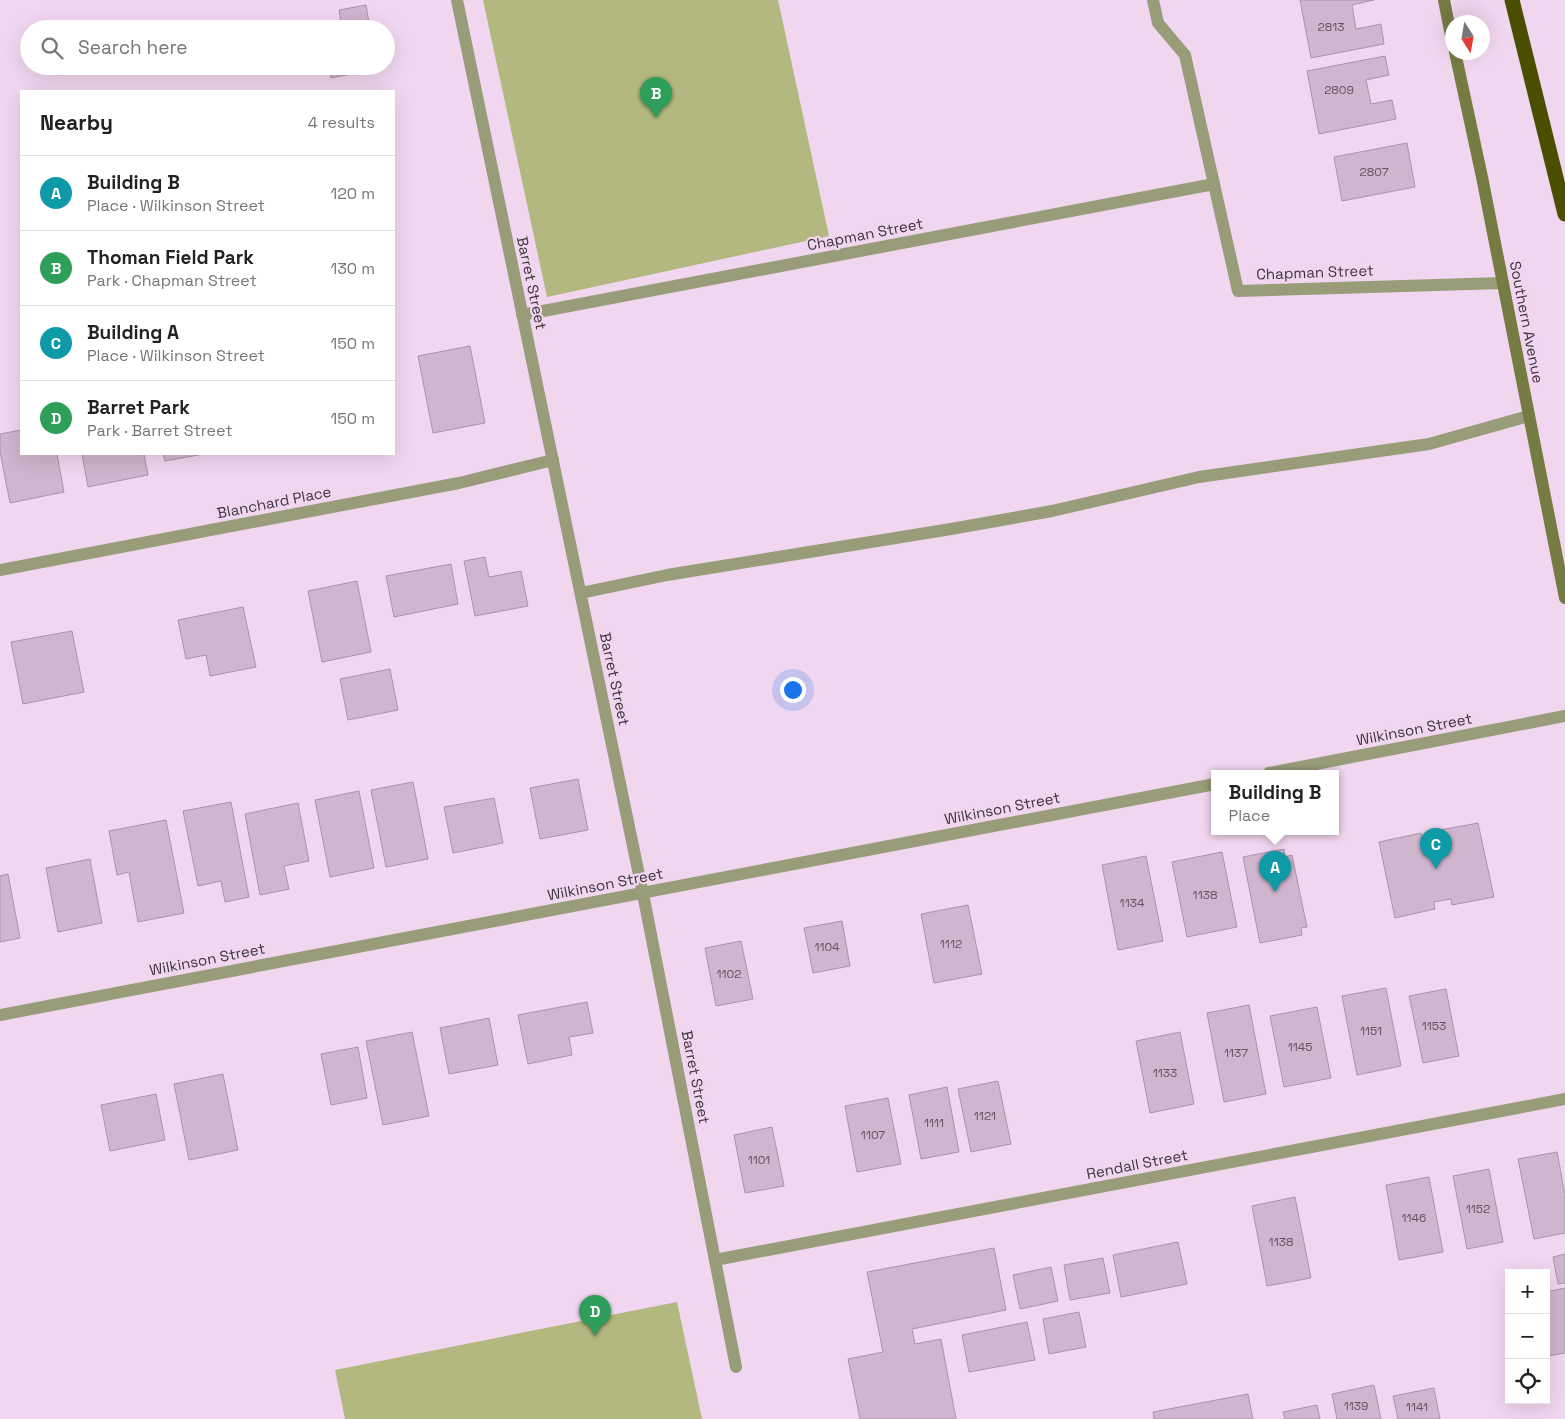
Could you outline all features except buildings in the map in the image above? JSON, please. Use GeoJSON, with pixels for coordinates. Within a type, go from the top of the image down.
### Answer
{"type":"FeatureCollection","features":[{"type":"Feature","properties":{"kind":"highway"},"geometry":{"type":"LineString","coordinates":[[1512,0],[1565,214]]}},
{"type":"Feature","properties":{"kind":"street","name":"Barret Street"},"geometry":{"type":"LineString","coordinates":[[456,0],[643,894],[736,1367]]}},
{"type":"Feature","properties":{"kind":"street","name":"Chapman Street"},"geometry":{"type":"LineString","coordinates":[[1153,0],[1158,22],[1185,55],[1238,291],[1503,283]]}},
{"type":"Feature","properties":{"kind":"street"},"geometry":{"type":"LineString","coordinates":[[1444,0],[1447,15]]}},
{"type":"Feature","properties":{"kind":"street","name":"Southern Avenue"},"geometry":{"type":"LineString","coordinates":[[1457,60],[1565,598]]}},
{"type":"Feature","properties":{"kind":"street","name":"Chapman Street"},"geometry":{"type":"LineString","coordinates":[[522,315],[1214,184]]}},
{"type":"Feature","properties":{"kind":"street"},"geometry":{"type":"LineString","coordinates":[[581,593],[667,575],[951,530],[1052,511],[1199,477],[1429,444],[1529,416]]}},
{"type":"Feature","properties":{"kind":"street","name":"Blanchard Place"},"geometry":{"type":"LineString","coordinates":[[0,570],[459,484],[553,460]]}},
{"type":"Feature","properties":{"kind":"street","name":"Wilkinson Street"},"geometry":{"type":"LineString","coordinates":[[1285,770],[1565,716]]}},
{"type":"Feature","properties":{"kind":"street","name":"Wilkinson Street"},"geometry":{"type":"LineString","coordinates":[[0,1015],[1211,785]]}},
{"type":"Feature","properties":{"kind":"street","name":"Rendall Street"},"geometry":{"type":"LineString","coordinates":[[715,1260],[1565,1099]]}},
{"type":"Feature","properties":{"kind":"green space"},"geometry":{"type":"Polygon","coordinates":[[[483,0],[778,0],[829,236],[547,297],[483,0]]]}},
{"type":"Feature","properties":{"kind":"green space"},"geometry":{"type":"Polygon","coordinates":[[[677,1302],[702,1419],[345,1419],[335,1370],[677,1302]]]}},
{"type":"Feature","properties":{"kind":"place","name":"Thoman Field Park"},"geometry":{"type":"Point","coordinates":[656,118]}},
{"type":"Feature","properties":{"kind":"place","name":"Building A"},"geometry":{"type":"Point","coordinates":[1436,869]}},
{"type":"Feature","properties":{"kind":"place","name":"Building B"},"geometry":{"type":"Point","coordinates":[1275,892]}},
{"type":"Feature","properties":{"kind":"place","name":"Barret Park"},"geometry":{"type":"Point","coordinates":[595,1336]}}]}
